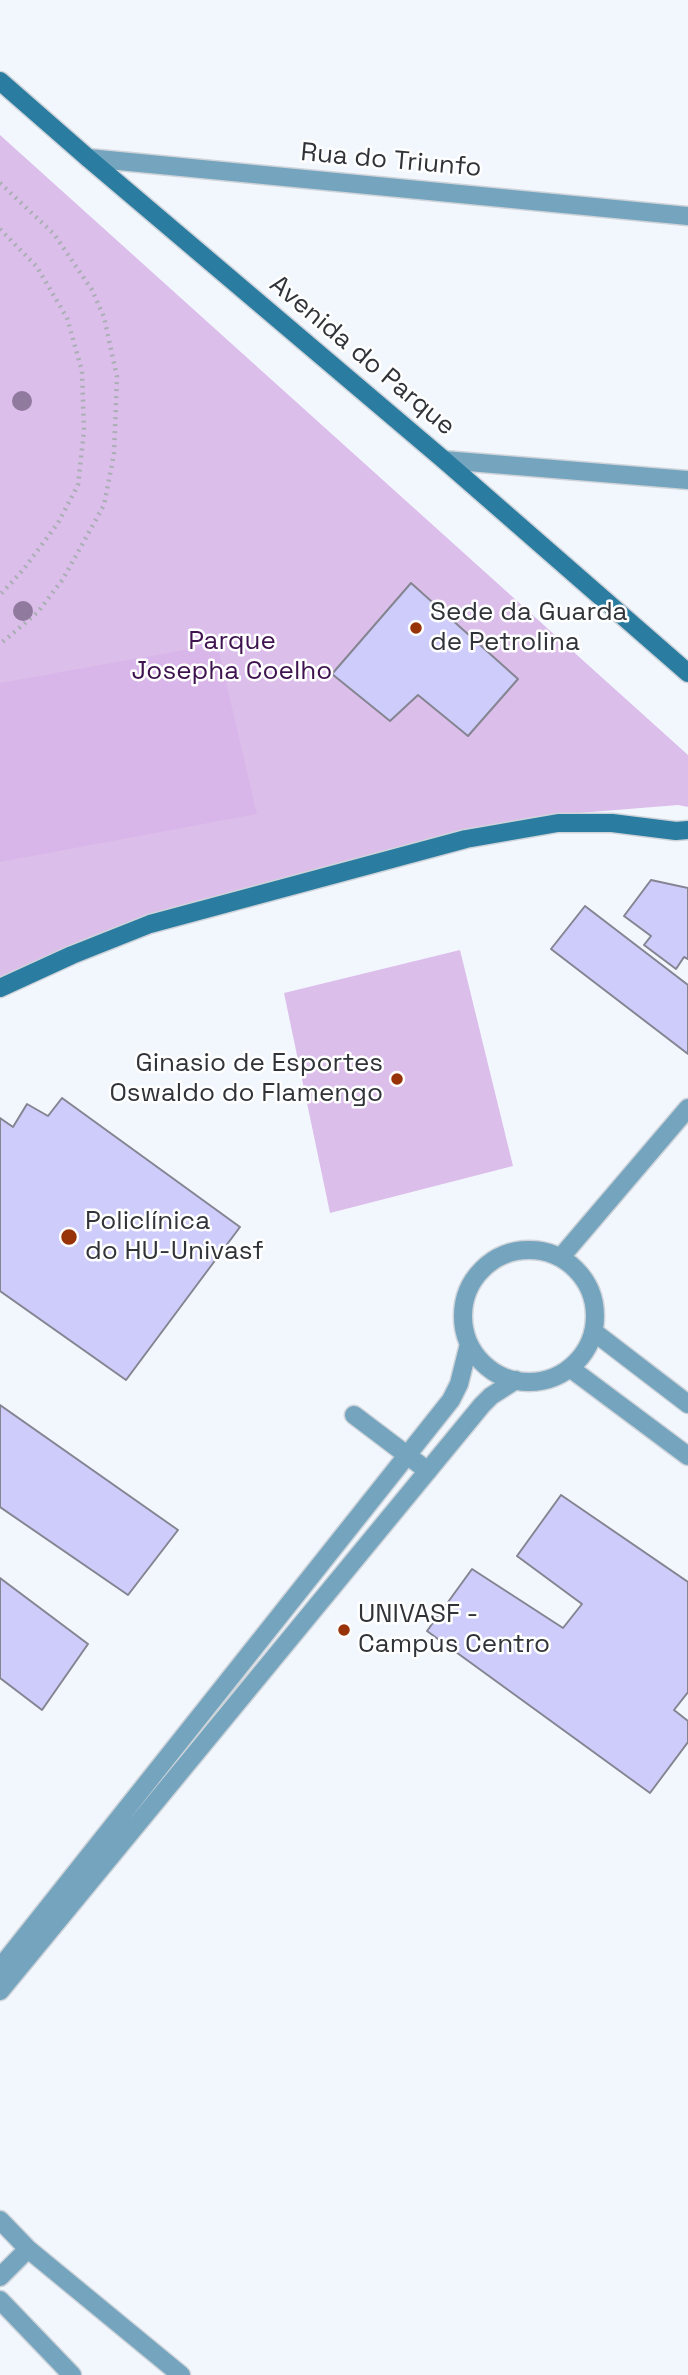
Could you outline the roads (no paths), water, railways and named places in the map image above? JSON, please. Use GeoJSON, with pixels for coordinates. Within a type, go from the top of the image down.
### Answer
{"type":"FeatureCollection","features":[{"type":"Feature","properties":{"kind":"main road","name":"Avenida do Parque"},"geometry":{"type":"LineString","coordinates":[[0,81],[444,460],[688,673]]}},
{"type":"Feature","properties":{"kind":"main road"},"geometry":{"type":"LineString","coordinates":[[0,988],[150,924],[466,839],[558,823],[612,823],[684,832]]}},
{"type":"Feature","properties":{"kind":"street","name":"Rua do Triunfo"},"geometry":{"type":"LineString","coordinates":[[88,158],[688,216]]}},
{"type":"Feature","properties":{"kind":"street"},"geometry":{"type":"LineString","coordinates":[[444,460],[688,480]]}},
{"type":"Feature","properties":{"kind":"street"},"geometry":{"type":"LineString","coordinates":[[561,1257],[686,1114]]}},
{"type":"Feature","properties":{"kind":"street"},"geometry":{"type":"LineString","coordinates":[[518,1250],[540,1250],[561,1257],[579,1270],[590,1289],[596,1310],[594,1332],[586,1352],[570,1368],[551,1378],[530,1382],[508,1378],[488,1368],[473,1352],[464,1332],[463,1310],[468,1289],[480,1270],[498,1257],[518,1250]]}},
{"type":"Feature","properties":{"kind":"street"},"geometry":{"type":"LineString","coordinates":[[594,1332],[688,1404]]}},
{"type":"Feature","properties":{"kind":"street"},"geometry":{"type":"LineString","coordinates":[[0,1968],[451,1400],[459,1384],[469,1343]]}},
{"type":"Feature","properties":{"kind":"street"},"geometry":{"type":"LineString","coordinates":[[570,1368],[688,1456]]}},
{"type":"Feature","properties":{"kind":"street"},"geometry":{"type":"LineString","coordinates":[[0,1991],[491,1395],[516,1380]]}},
{"type":"Feature","properties":{"kind":"street"},"geometry":{"type":"LineString","coordinates":[[354,1415],[428,1471]]}},
{"type":"Feature","properties":{"kind":"street"},"geometry":{"type":"LineString","coordinates":[[0,2220],[28,2249],[181,2375]]}},
{"type":"Feature","properties":{"kind":"street"},"geometry":{"type":"LineString","coordinates":[[0,2277],[28,2249]]}},
{"type":"Feature","properties":{"kind":"street"},"geometry":{"type":"LineString","coordinates":[[0,2300],[72,2375]]}},
{"type":"Feature","properties":{"kind":"place","name":"Sede da Guarda de Petrolina"},"geometry":{"type":"Point","coordinates":[416,628]}},
{"type":"Feature","properties":{"kind":"place","name":"Ginasio de Esportes Oswaldo do Flamengo"},"geometry":{"type":"Point","coordinates":[397,1079]}},
{"type":"Feature","properties":{"kind":"place","name":"Policlínica do HU-Univasf"},"geometry":{"type":"Point","coordinates":[69,1237]}},
{"type":"Feature","properties":{"kind":"place","name":"UNIVASF - Campus Centro"},"geometry":{"type":"Point","coordinates":[344,1630]}},
{"type":"Feature","properties":{"kind":"park label","name":"Parque Josepha Coelho"},"geometry":{"type":"Point","coordinates":[232,657]}}]}
